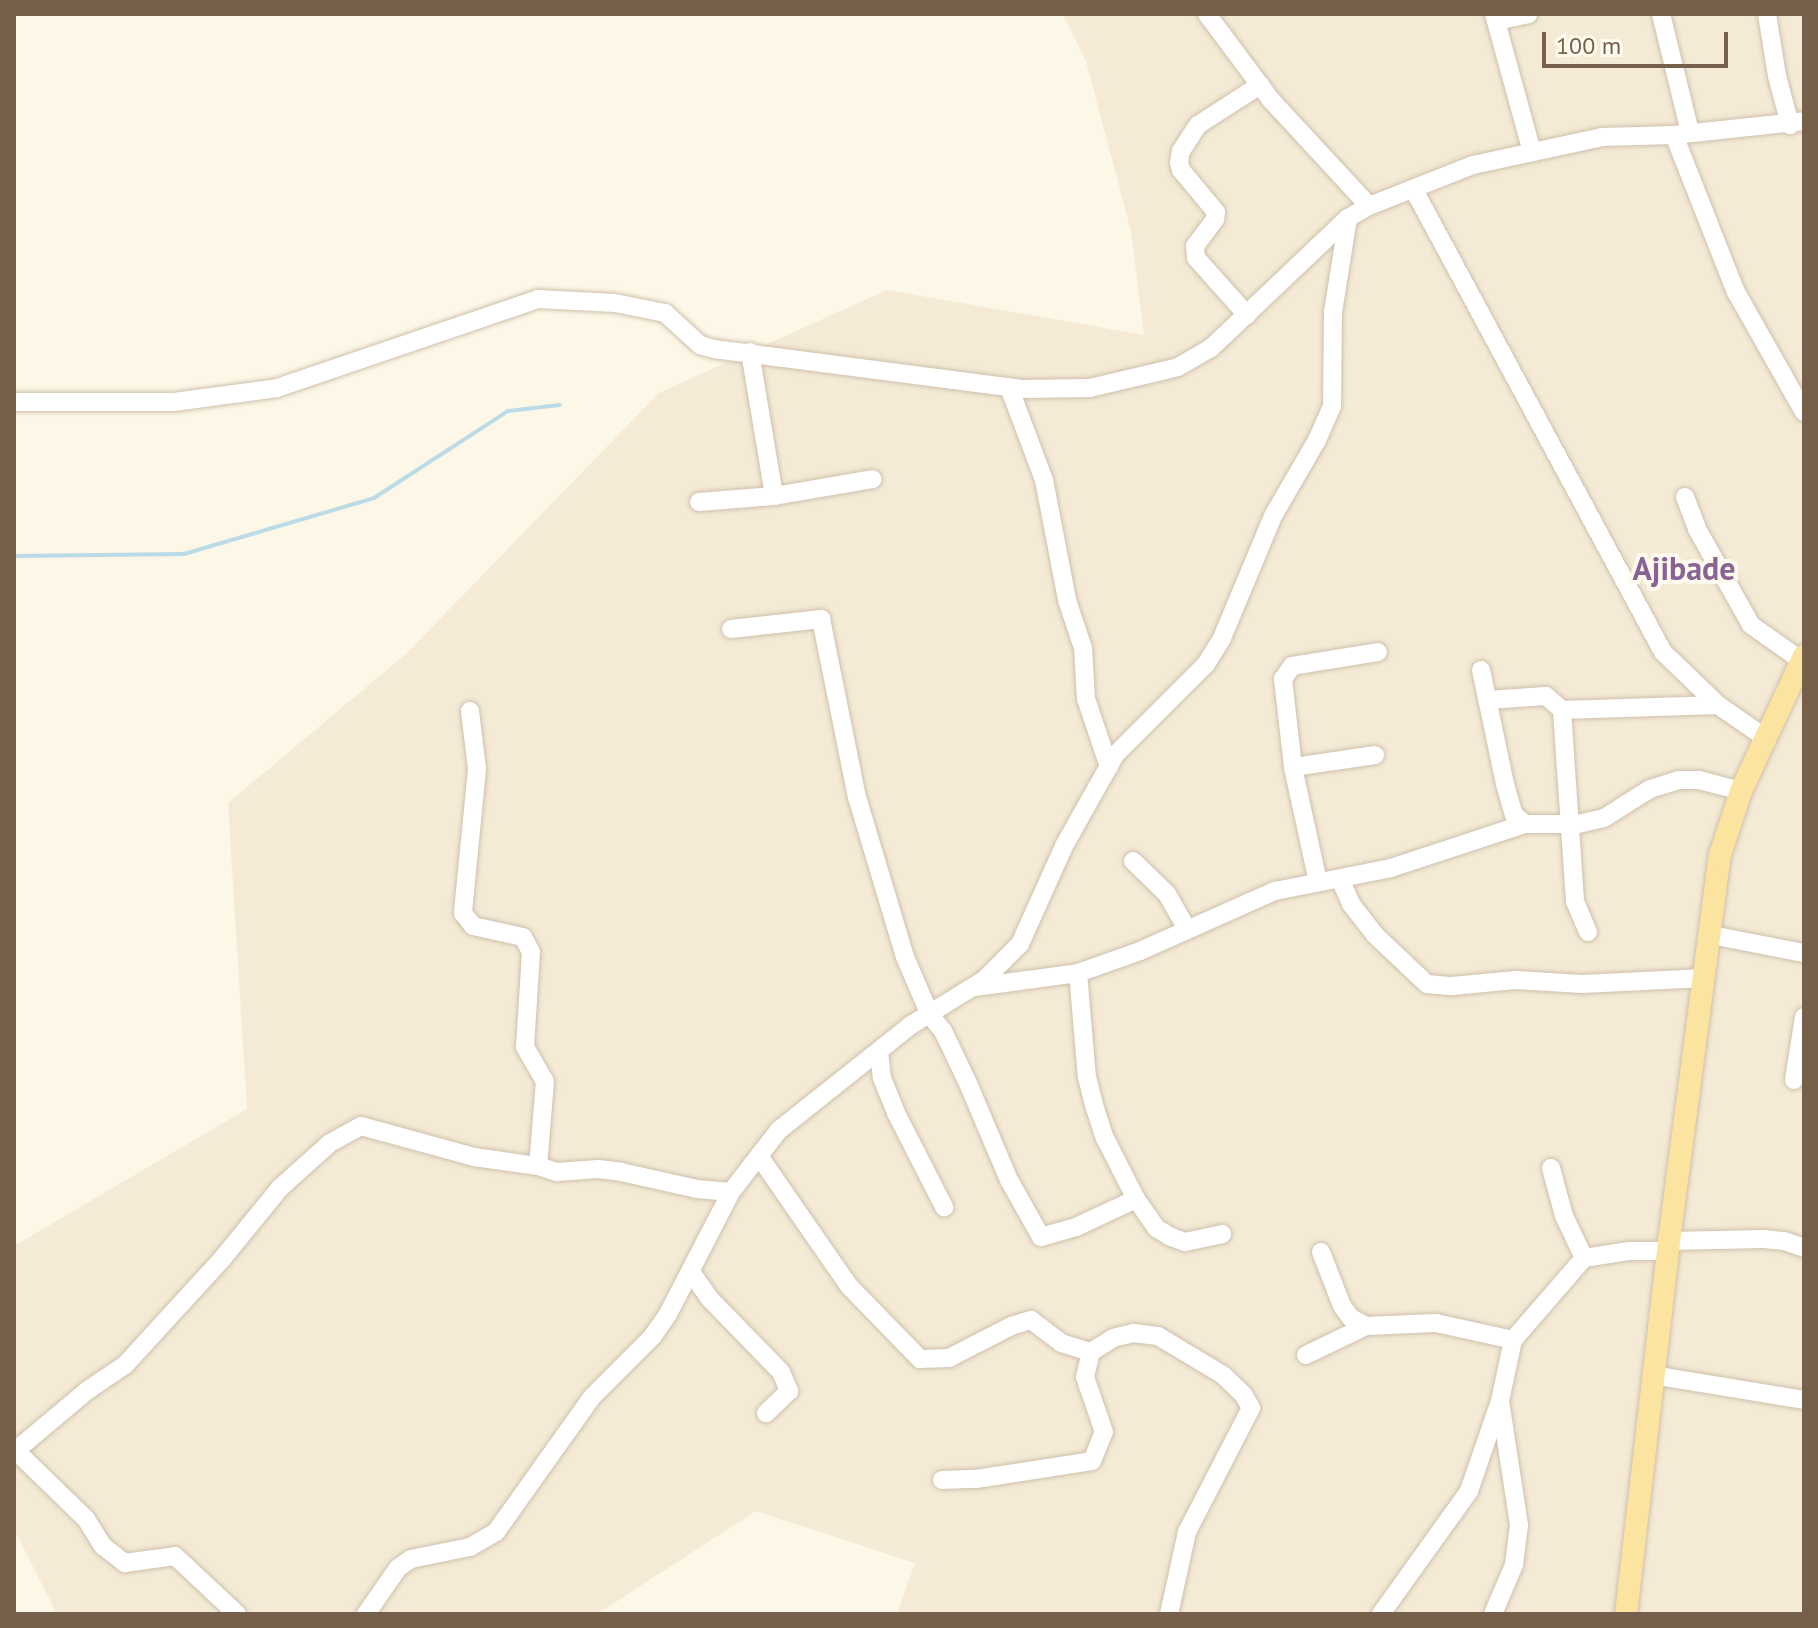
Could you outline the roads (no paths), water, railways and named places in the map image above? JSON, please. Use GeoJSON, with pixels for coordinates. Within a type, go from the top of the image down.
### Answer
{"type":"FeatureCollection","features":[{"type":"Feature","properties":{"kind":"main road"},"geometry":{"type":"LineString","coordinates":[[1626,1614],[1653,1375],[1720,855],[1741,791],[1803,659]]}},
{"type":"Feature","properties":{"kind":"street"},"geometry":{"type":"LineString","coordinates":[[1207,14],[1260,85],[1322,159],[1369,206]]}},
{"type":"Feature","properties":{"kind":"street"},"geometry":{"type":"LineString","coordinates":[[1528,14],[1495,18],[1532,152]]}},
{"type":"Feature","properties":{"kind":"street"},"geometry":{"type":"LineString","coordinates":[[1661,14],[1682,134],[1736,292],[1804,412]]}},
{"type":"Feature","properties":{"kind":"street"},"geometry":{"type":"LineString","coordinates":[[14,402],[174,402],[277,388],[538,299],[615,303],[665,313],[700,345],[1009,387],[1090,388],[1178,367],[1211,348],[1348,218],[1369,206],[1473,165],[1602,137],[1682,134],[1797,123],[1777,76],[1767,14]]}},
{"type":"Feature","properties":{"kind":"street"},"geometry":{"type":"LineString","coordinates":[[1247,315],[1196,258],[1195,246],[1215,219],[1216,212],[1181,170],[1179,162],[1181,151],[1198,125],[1260,85]]}},
{"type":"Feature","properties":{"kind":"street"},"geometry":{"type":"LineString","coordinates":[[1414,190],[1634,604],[1663,652],[1718,705],[1764,737]]}},
{"type":"Feature","properties":{"kind":"street"},"geometry":{"type":"LineString","coordinates":[[366,1614],[398,1568],[411,1559],[470,1547],[496,1532],[592,1397],[652,1337],[691,1272],[731,1192],[802,1109],[911,1025],[998,969],[1020,944],[1064,846],[1109,767],[1129,739],[1176,697],[1213,653],[1273,516],[1317,440],[1332,406],[1333,312],[1348,218]]}},
{"type":"Feature","properties":{"kind":"street"},"geometry":{"type":"LineString","coordinates":[[750,352],[774,496]]}},
{"type":"Feature","properties":{"kind":"street"},"geometry":{"type":"LineString","coordinates":[[1009,387],[1044,480],[1067,600],[1083,648],[1086,699],[1109,767]]}},
{"type":"Feature","properties":{"kind":"street"},"geometry":{"type":"LineString","coordinates":[[699,502],[774,496],[873,479]]}},
{"type":"Feature","properties":{"kind":"street"},"geometry":{"type":"LineString","coordinates":[[1685,497],[1697,529],[1751,625],[1803,659]]}},
{"type":"Feature","properties":{"kind":"street"},"geometry":{"type":"LineString","coordinates":[[731,629],[821,619],[857,797],[901,945],[930,1015],[943,1031],[1009,1180],[1041,1237],[1076,1227],[1136,1199]]}},
{"type":"Feature","properties":{"kind":"street"},"geometry":{"type":"LineString","coordinates":[[1318,882],[1293,767],[1283,679],[1292,666],[1378,652]]}},
{"type":"Feature","properties":{"kind":"street"},"geometry":{"type":"LineString","coordinates":[[1481,670],[1505,784],[1514,815],[1525,824]]}},
{"type":"Feature","properties":{"kind":"street"},"geometry":{"type":"LineString","coordinates":[[1488,700],[1546,696],[1562,710],[1718,705]]}},
{"type":"Feature","properties":{"kind":"street"},"geometry":{"type":"LineString","coordinates":[[1562,710],[1575,901],[1588,932]]}},
{"type":"Feature","properties":{"kind":"street"},"geometry":{"type":"LineString","coordinates":[[470,711],[477,769],[463,913],[473,926],[523,937],[531,952],[525,1047],[545,1081],[538,1166]]}},
{"type":"Feature","properties":{"kind":"street"},"geometry":{"type":"LineString","coordinates":[[1293,767],[1375,755]]}},
{"type":"Feature","properties":{"kind":"street"},"geometry":{"type":"LineString","coordinates":[[973,987],[1078,973],[1140,951],[1275,891],[1391,868],[1525,824],[1569,824],[1604,818],[1665,782],[1699,780],[1741,791]]}},
{"type":"Feature","properties":{"kind":"street"},"geometry":{"type":"LineString","coordinates":[[1133,861],[1167,894],[1187,929]]}},
{"type":"Feature","properties":{"kind":"street"},"geometry":{"type":"LineString","coordinates":[[1340,879],[1351,904],[1375,935],[1427,984],[1452,986],[1516,980],[1582,984],[1705,978]]}},
{"type":"Feature","properties":{"kind":"street"},"geometry":{"type":"LineString","coordinates":[[1711,935],[1804,953]]}},
{"type":"Feature","properties":{"kind":"street"},"geometry":{"type":"LineString","coordinates":[[1078,973],[1087,1077],[1105,1138],[1136,1199],[1156,1228],[1171,1237],[1185,1242],[1222,1234]]}},
{"type":"Feature","properties":{"kind":"street"},"geometry":{"type":"LineString","coordinates":[[1794,1080],[1804,1017]]}},
{"type":"Feature","properties":{"kind":"street"},"geometry":{"type":"LineString","coordinates":[[879,1051],[882,1078],[896,1113],[944,1207]]}},
{"type":"Feature","properties":{"kind":"street"},"geometry":{"type":"LineString","coordinates":[[237,1614],[175,1556],[125,1563],[103,1546],[86,1519],[15,1452],[88,1390],[125,1365],[186,1301],[280,1188],[330,1143],[361,1126],[474,1157],[538,1166],[557,1172],[621,1172],[697,1189],[731,1192]]}},
{"type":"Feature","properties":{"kind":"street"},"geometry":{"type":"LineString","coordinates":[[759,1156],[849,1286],[920,1359],[949,1358],[1031,1320],[1061,1343],[1091,1352]]}},
{"type":"Feature","properties":{"kind":"street"},"geometry":{"type":"LineString","coordinates":[[1551,1168],[1564,1216],[1584,1258]]}},
{"type":"Feature","properties":{"kind":"street"},"geometry":{"type":"LineString","coordinates":[[1381,1614],[1469,1491],[1500,1401],[1513,1340],[1584,1258],[1669,1246],[1764,1239],[1784,1241],[1804,1248]]}},
{"type":"Feature","properties":{"kind":"street"},"geometry":{"type":"LineString","coordinates":[[1321,1252],[1342,1306],[1351,1318],[1366,1326]]}},
{"type":"Feature","properties":{"kind":"street"},"geometry":{"type":"LineString","coordinates":[[691,1272],[710,1299],[781,1372],[789,1391],[766,1413]]}},
{"type":"Feature","properties":{"kind":"street"},"geometry":{"type":"LineString","coordinates":[[1306,1355],[1366,1326],[1436,1323],[1513,1340]]}},
{"type":"Feature","properties":{"kind":"street"},"geometry":{"type":"LineString","coordinates":[[942,1480],[976,1479],[1092,1461],[1104,1432],[1085,1377],[1091,1352],[1113,1338],[1133,1333],[1158,1336],[1223,1375],[1243,1394],[1251,1408],[1187,1532],[1169,1614]]}},
{"type":"Feature","properties":{"kind":"street"},"geometry":{"type":"LineString","coordinates":[[1653,1375],[1804,1400]]}},
{"type":"Feature","properties":{"kind":"street"},"geometry":{"type":"LineString","coordinates":[[1493,1614],[1514,1565],[1519,1525],[1500,1401]]}},
{"type":"Feature","properties":{"kind":"waterway"},"geometry":{"type":"LineString","coordinates":[[14,556],[184,554],[374,498],[508,411],[560,405]]}},
{"type":"Feature","properties":{"kind":"district","name":"Ajibade"},"geometry":{"type":"Point","coordinates":[1684,568]}}]}
